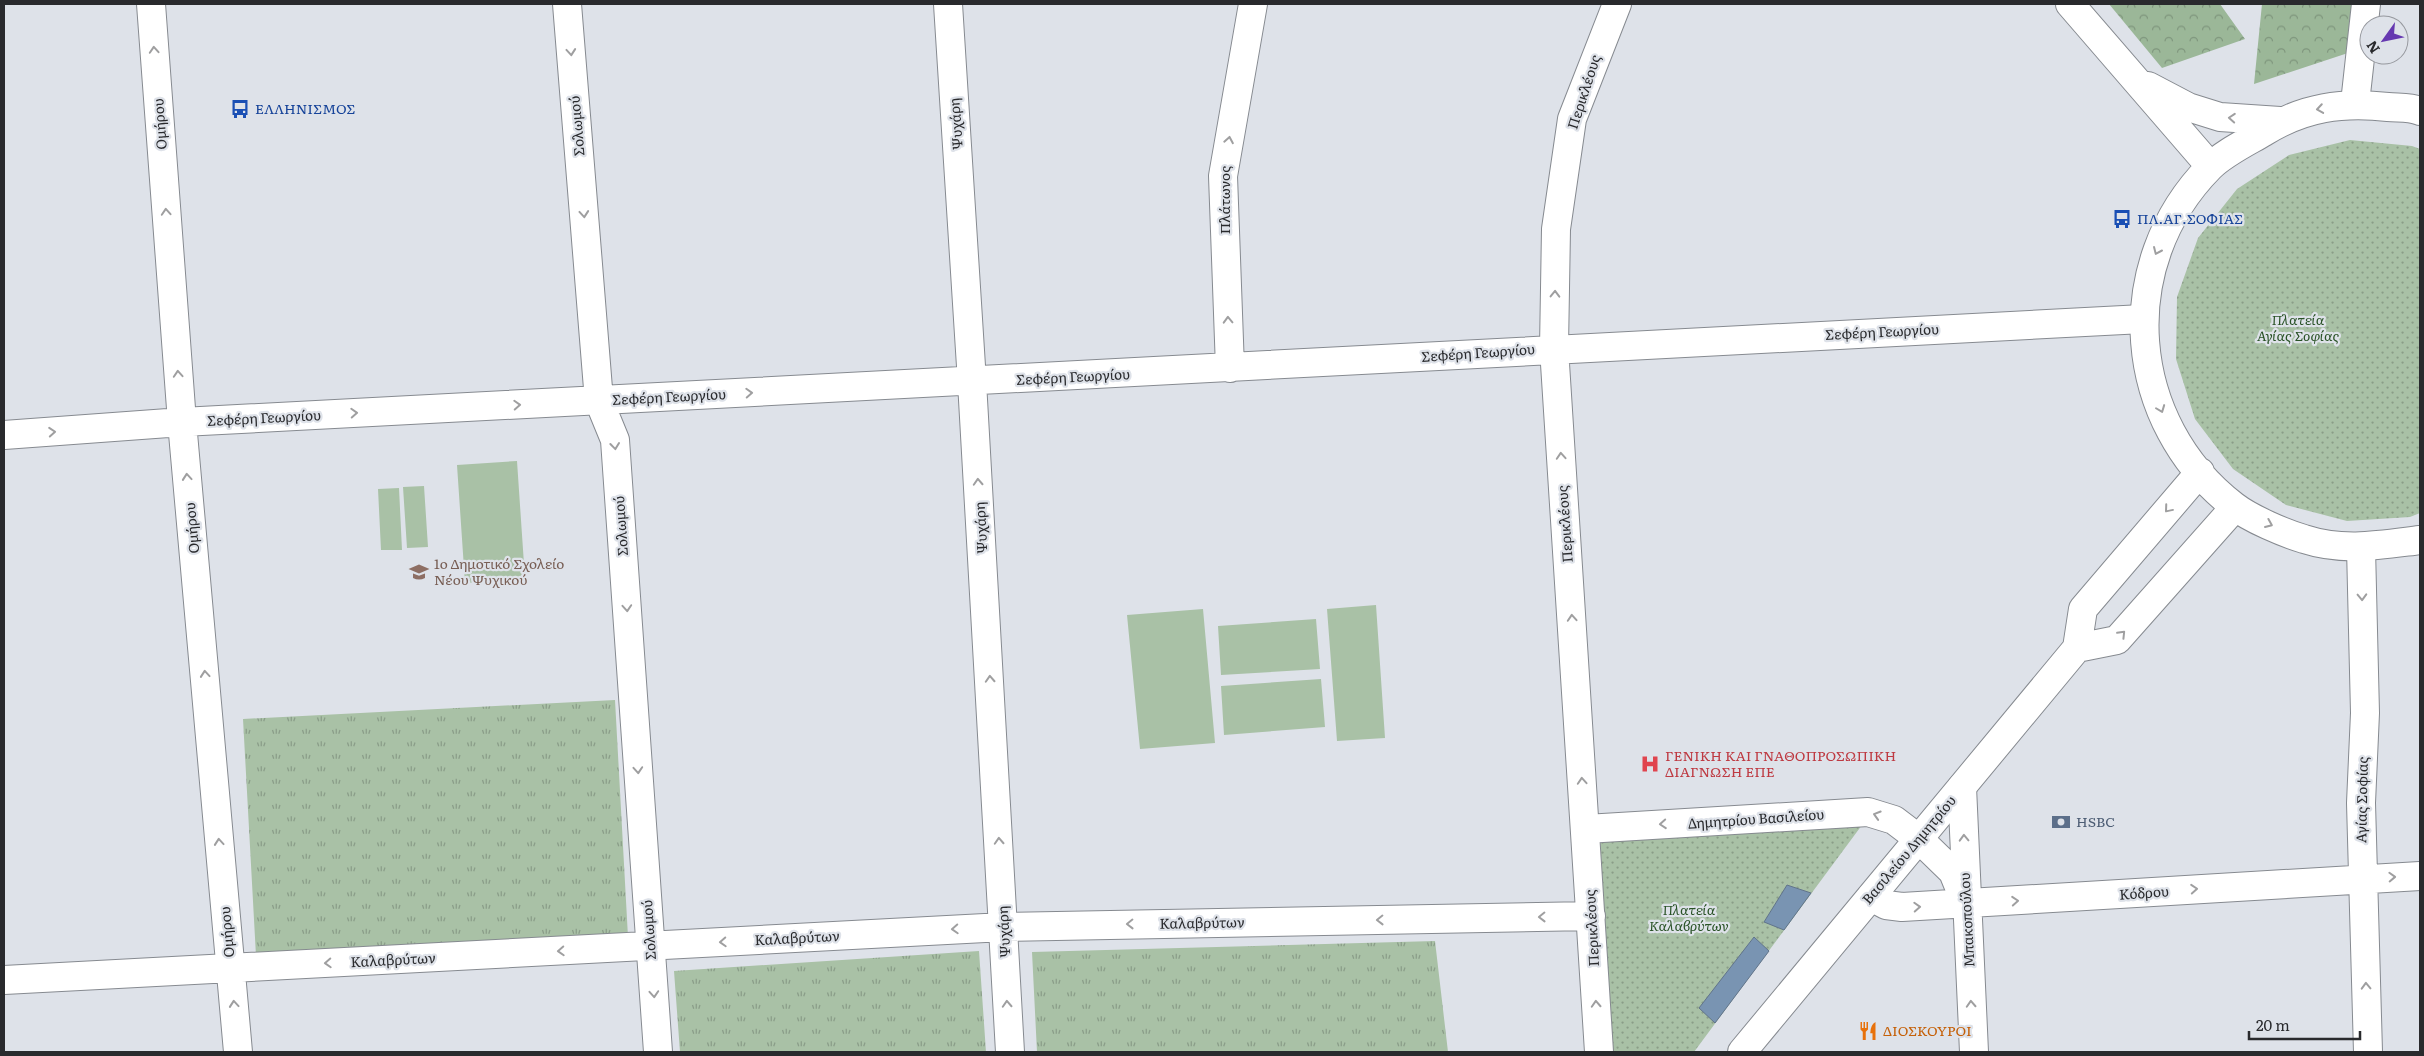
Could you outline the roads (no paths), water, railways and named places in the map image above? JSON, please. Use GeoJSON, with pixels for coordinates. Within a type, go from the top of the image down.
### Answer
{"type":"FeatureCollection","features":[{"type":"Feature","properties":{"kind":"street","name":"Ομήρου"},"geometry":{"type":"LineString","coordinates":[[151,4],[182,422],[238,1052]]}},
{"type":"Feature","properties":{"kind":"street","name":"Σολωμού"},"geometry":{"type":"LineString","coordinates":[[567,4],[599,401],[615,440],[658,1052]]}},
{"type":"Feature","properties":{"kind":"street","name":"Ψυχάρη"},"geometry":{"type":"LineString","coordinates":[[948,4],[972,382],[1010,1052]]}},
{"type":"Feature","properties":{"kind":"street","name":"Πλάτωνος"},"geometry":{"type":"LineString","coordinates":[[1230,368],[1223,176],[1253,4]]}},
{"type":"Feature","properties":{"kind":"street","name":"Περικλέους"},"geometry":{"type":"LineString","coordinates":[[1599,1052],[1554,348],[1556,229],[1572,119],[1617,4]]}},
{"type":"Feature","properties":{"kind":"street"},"geometry":{"type":"LineString","coordinates":[[2070,4],[2210,166]]}},
{"type":"Feature","properties":{"kind":"street"},"geometry":{"type":"LineString","coordinates":[[2356,104],[2366,4]]}},
{"type":"Feature","properties":{"kind":"street"},"geometry":{"type":"LineString","coordinates":[[2135,79],[2188,107],[2220,117],[2280,121]]}},
{"type":"Feature","properties":{"kind":"street"},"geometry":{"type":"LineString","coordinates":[[2420,111],[2356,104],[2302,112],[2280,121],[2210,166],[2175,210],[2152,262],[2143,319],[2150,378],[2171,433],[2200,472],[2235,507],[2304,539],[2361,548],[2420,540]]}},
{"type":"Feature","properties":{"kind":"street","name":"Σεφέρη Γεωργίου"},"geometry":{"type":"LineString","coordinates":[[4,435],[182,422],[972,382],[1554,348],[2143,319]]}},
{"type":"Feature","properties":{"kind":"street","name":"Βασιλείου Δημητρίου"},"geometry":{"type":"LineString","coordinates":[[1742,1052],[2077,648],[2084,609],[2200,472]]}},
{"type":"Feature","properties":{"kind":"street"},"geometry":{"type":"LineString","coordinates":[[2077,648],[2117,640],[2235,507]]}},
{"type":"Feature","properties":{"kind":"street","name":"Αγίας Σοφίας"},"geometry":{"type":"LineString","coordinates":[[2361,548],[2365,714],[2360,803],[2368,1052]]}},
{"type":"Feature","properties":{"kind":"street","name":"Μπακοπούλου"},"geometry":{"type":"LineString","coordinates":[[1962,787],[1974,1052]]}},
{"type":"Feature","properties":{"kind":"street","name":"Δημητρίου Βασιλείου"},"geometry":{"type":"LineString","coordinates":[[1586,829],[1868,812],[1894,820],[1919,838],[1953,872],[1966,904]]}},
{"type":"Feature","properties":{"kind":"street","name":"Κόδρου"},"geometry":{"type":"LineString","coordinates":[[1871,898],[1886,905],[1902,907],[2420,876]]}},
{"type":"Feature","properties":{"kind":"street","name":"Καλαβρύτων"},"geometry":{"type":"LineString","coordinates":[[4,980],[1004,927],[1591,916]]}},
{"type":"Feature","properties":{"kind":"water"},"geometry":{"type":"Polygon","coordinates":[[[1787,885],[1811,893],[1784,930],[1764,922],[1787,885]]]}},
{"type":"Feature","properties":{"kind":"water"},"geometry":{"type":"Polygon","coordinates":[[[1754,937],[1769,951],[1715,1023],[1699,1008],[1754,937]]]}},
{"type":"Feature","properties":{"kind":"place","name":"ΕΛΛΗΝΙΣΜΟΣ"},"geometry":{"type":"Point","coordinates":[240,109]}},
{"type":"Feature","properties":{"kind":"place","name":"ΠΛ.ΑΓ.ΣΟΦΙΑΣ"},"geometry":{"type":"Point","coordinates":[2122,219]}},
{"type":"Feature","properties":{"kind":"place","name":"1ο Δημοτικό Σχολείο Νέου Ψυχικού"},"geometry":{"type":"Point","coordinates":[419,572]}},
{"type":"Feature","properties":{"kind":"place","name":"ΓΕΝΙΚΗ ΚΑΙ ΓΝΑΘΟΠΡΟΣΩΠΙΚΗ ΔΙΑΓΝΩΣΗ ΕΠΕ"},"geometry":{"type":"Point","coordinates":[1650,764]}},
{"type":"Feature","properties":{"kind":"place","name":"HSBC"},"geometry":{"type":"Point","coordinates":[2061,822]}},
{"type":"Feature","properties":{"kind":"place","name":"ΔΙΟΣΚΟΥΡΟΙ"},"geometry":{"type":"Point","coordinates":[1868,1031]}},
{"type":"Feature","properties":{"kind":"park label","name":"Πλατεία Αγίας Σοφίας"},"geometry":{"type":"Point","coordinates":[2298,328]}},
{"type":"Feature","properties":{"kind":"park label","name":"Πλατεία Καλαβρύτων"},"geometry":{"type":"Point","coordinates":[1689,918]}}]}
